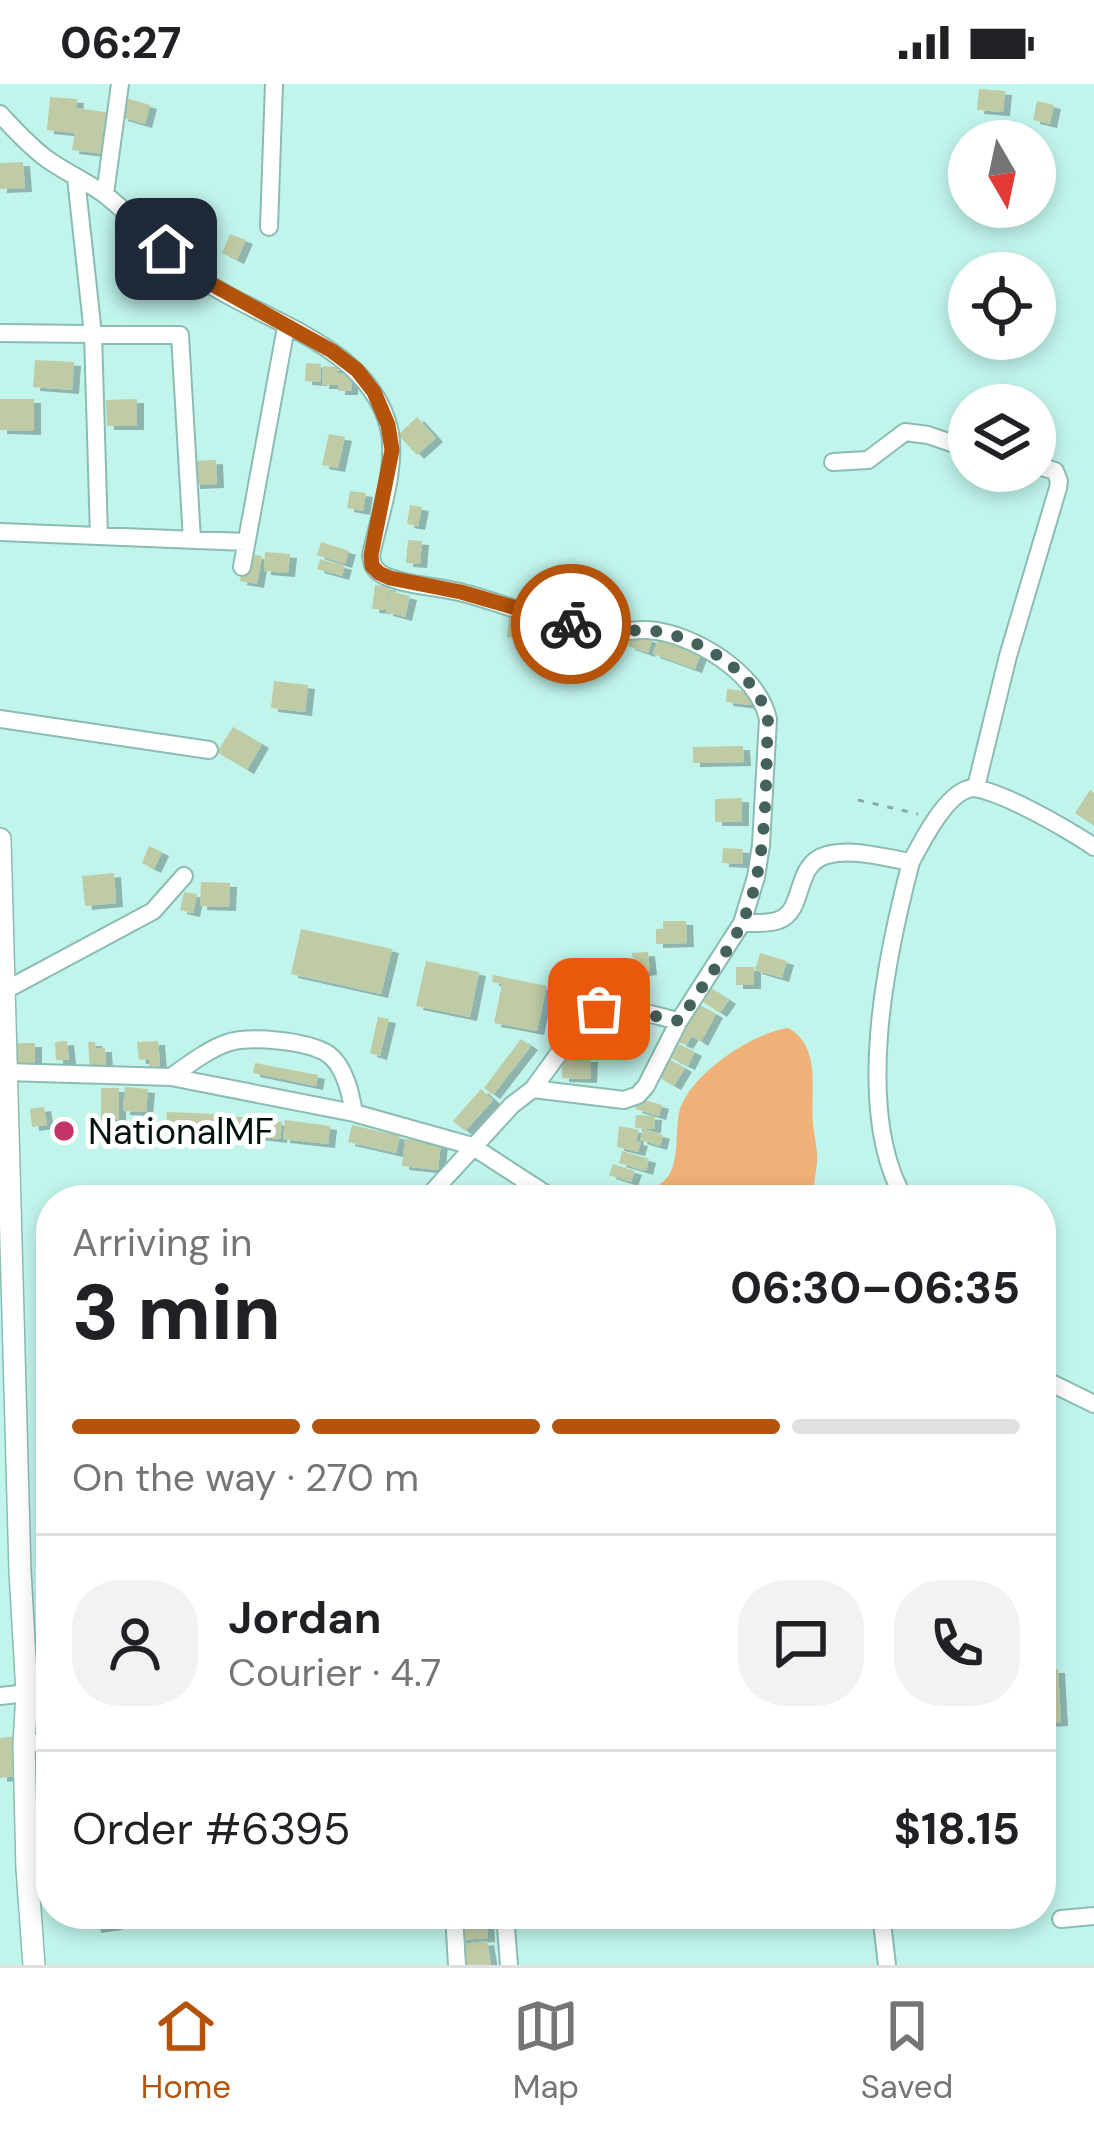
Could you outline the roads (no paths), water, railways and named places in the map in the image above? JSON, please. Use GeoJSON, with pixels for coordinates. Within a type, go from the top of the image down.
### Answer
{"type":"FeatureCollection","features":[{"type":"Feature","properties":{"kind":"main road"},"geometry":{"type":"LineString","coordinates":[[0,839],[3,1074],[27,1693],[26,1869],[34,1965]]}},
{"type":"Feature","properties":{"kind":"street"},"geometry":{"type":"LineString","coordinates":[[105,194],[120,84]]}},
{"type":"Feature","properties":{"kind":"street"},"geometry":{"type":"LineString","coordinates":[[269,227],[274,84]]}},
{"type":"Feature","properties":{"kind":"street"},"geometry":{"type":"LineString","coordinates":[[0,114],[25,141],[105,194],[197,276],[332,351],[357,370],[374,392],[392,450],[371,555],[379,573],[602,632],[650,630],[680,636],[721,658],[758,694],[768,719],[762,826],[756,877],[742,923],[680,1021],[646,1086],[631,1100],[533,1089]]}},
{"type":"Feature","properties":{"kind":"street"},"geometry":{"type":"LineString","coordinates":[[76,178],[93,334],[99,536]]}},
{"type":"Feature","properties":{"kind":"street"},"geometry":{"type":"LineString","coordinates":[[242,567],[286,327]]}},
{"type":"Feature","properties":{"kind":"street"},"geometry":{"type":"LineString","coordinates":[[0,333],[180,335],[193,540]]}},
{"type":"Feature","properties":{"kind":"street"},"geometry":{"type":"LineString","coordinates":[[833,462],[868,460],[905,432],[948,441]]}},
{"type":"Feature","properties":{"kind":"street"},"geometry":{"type":"LineString","coordinates":[[976,787],[1008,656],[1058,488],[1056,474]]}},
{"type":"Feature","properties":{"kind":"street"},"geometry":{"type":"LineString","coordinates":[[0,532],[246,542]]}},
{"type":"Feature","properties":{"kind":"street"},"geometry":{"type":"LineString","coordinates":[[0,719],[209,750]]}},
{"type":"Feature","properties":{"kind":"street"},"geometry":{"type":"LineString","coordinates":[[896,1185],[877,1081],[886,976],[911,862],[957,794],[976,787],[1067,828],[1094,847]]}},
{"type":"Feature","properties":{"kind":"street"},"geometry":{"type":"LineString","coordinates":[[742,923],[778,921],[788,914],[808,865],[822,856],[849,853],[911,862]]}},
{"type":"Feature","properties":{"kind":"street"},"geometry":{"type":"LineString","coordinates":[[3,980],[153,910],[184,876]]}},
{"type":"Feature","properties":{"kind":"street"},"geometry":{"type":"LineString","coordinates":[[438,1185],[512,1105],[533,1089],[589,1013],[613,1008],[680,1021]]}},
{"type":"Feature","properties":{"kind":"street"},"geometry":{"type":"LineString","coordinates":[[171,1077],[229,1042],[280,1039],[329,1055],[351,1093],[353,1113]]}},
{"type":"Feature","properties":{"kind":"street"},"geometry":{"type":"LineString","coordinates":[[3,1074],[171,1077],[353,1113],[472,1146],[532,1185]]}},
{"type":"Feature","properties":{"kind":"street"},"geometry":{"type":"LineString","coordinates":[[1056,1385],[1094,1404]]}},
{"type":"Feature","properties":{"kind":"street"},"geometry":{"type":"LineString","coordinates":[[0,1696],[27,1693],[36,1682]]}},
{"type":"Feature","properties":{"kind":"street"},"geometry":{"type":"LineString","coordinates":[[24,1744],[36,1743]]}},
{"type":"Feature","properties":{"kind":"street"},"geometry":{"type":"LineString","coordinates":[[1060,1919],[1094,1916]]}},
{"type":"Feature","properties":{"kind":"street"},"geometry":{"type":"LineString","coordinates":[[455,1929],[457,1965]]}},
{"type":"Feature","properties":{"kind":"street"},"geometry":{"type":"LineString","coordinates":[[506,1929],[509,1965]]}},
{"type":"Feature","properties":{"kind":"street"},"geometry":{"type":"LineString","coordinates":[[883,1929],[887,1965]]}},
{"type":"Feature","properties":{"kind":"place","name":"NationalMF"},"geometry":{"type":"Point","coordinates":[64,1131]}}]}
